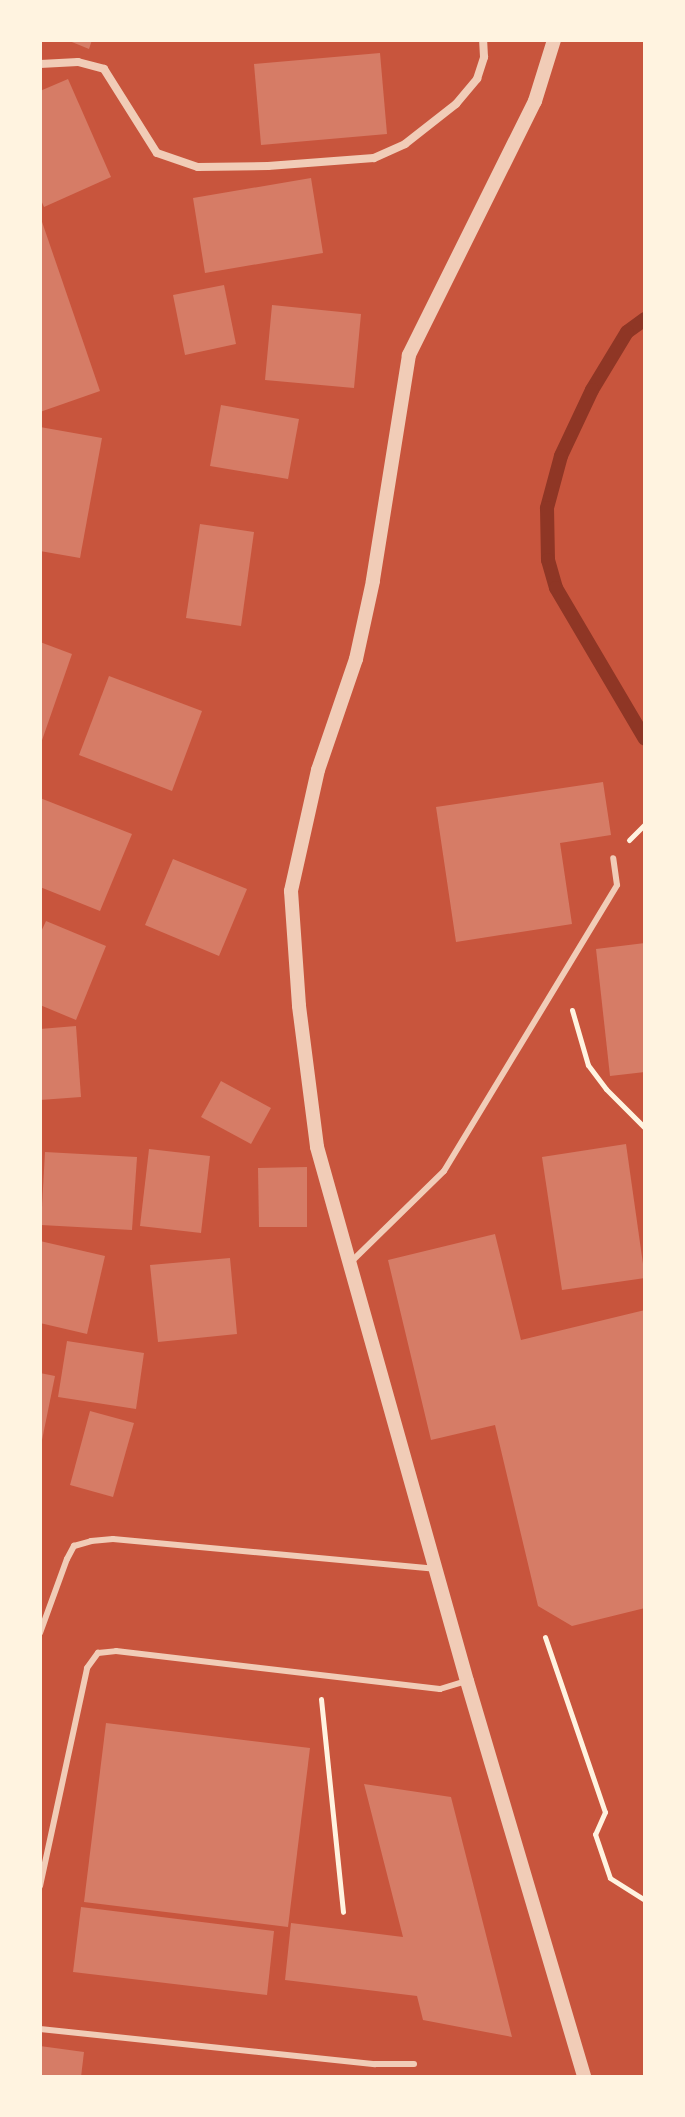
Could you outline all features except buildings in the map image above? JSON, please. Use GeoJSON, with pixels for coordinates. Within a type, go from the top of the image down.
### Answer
{"type":"FeatureCollection","features":[{"type":"Feature","properties":{"kind":"street"},"geometry":{"type":"LineString","coordinates":[[40,64],[78,62],[104,69],[157,153],[198,167],[268,166],[374,158],[405,144],[456,104],[477,79],[484,57],[483,40]]}},
{"type":"Feature","properties":{"kind":"street"},"geometry":{"type":"LineString","coordinates":[[554,40],[535,101],[409,355],[362,633],[318,770],[291,891],[308,1092],[317,1147],[467,1681],[584,2077]]}},
{"type":"Feature","properties":{"kind":"lane"},"geometry":{"type":"LineString","coordinates":[[349,1264],[444,1171],[617,885],[613,858]]}},
{"type":"Feature","properties":{"kind":"lane"},"geometry":{"type":"LineString","coordinates":[[40,1633],[74,1546],[91,1541],[113,1539],[435,1569]]}},
{"type":"Feature","properties":{"kind":"lane"},"geometry":{"type":"LineString","coordinates":[[40,1886],[87,1668],[98,1653],[116,1651],[440,1689],[467,1681]]}},
{"type":"Feature","properties":{"kind":"lane"},"geometry":{"type":"LineString","coordinates":[[40,2029],[387,2065],[414,2064]]}},
{"type":"Feature","properties":{"kind":"path"},"geometry":{"type":"LineString","coordinates":[[565,972],[578,1039],[588,1065],[606,1089],[645,1128]]}},
{"type":"Feature","properties":{"kind":"path"},"geometry":{"type":"LineString","coordinates":[[545,1637],[605,1812],[595,1834],[610,1878],[645,1900]]}},
{"type":"Feature","properties":{"kind":"path"},"geometry":{"type":"LineString","coordinates":[[318,1675],[343,1912]]}},
{"type":"Feature","properties":{"kind":"waterway"},"geometry":{"type":"LineString","coordinates":[[645,319],[627,332],[592,390],[561,456],[547,508],[548,560],[556,588],[645,739]]}}]}
